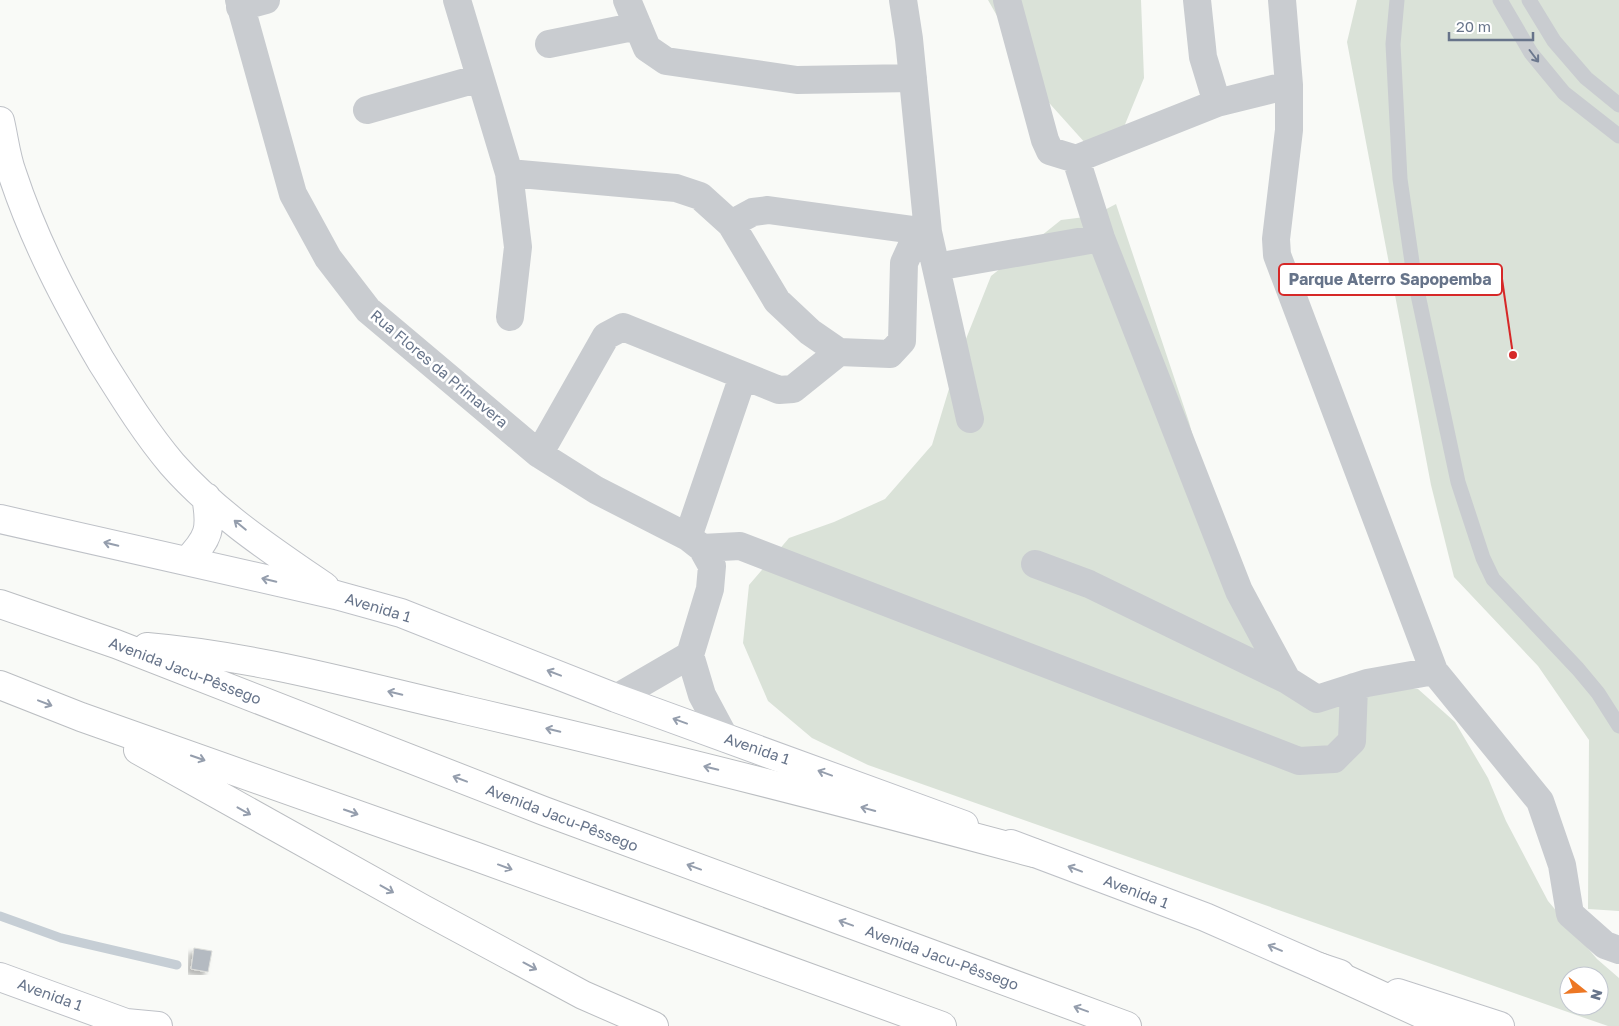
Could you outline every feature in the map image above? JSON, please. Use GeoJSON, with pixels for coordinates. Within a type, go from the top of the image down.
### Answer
{"type":"FeatureCollection","features":[{"type":"Feature","properties":{"kind":"main road"},"geometry":{"type":"LineString","coordinates":[[0,122],[11,172],[39,246],[80,324],[126,402],[172,463],[206,497],[266,546],[336,595]]}},
{"type":"Feature","properties":{"kind":"main road"},"geometry":{"type":"LineString","coordinates":[[187,561],[200,548],[208,534],[210,520],[206,497]]}},
{"type":"Feature","properties":{"kind":"main road","name":"Avenida 1"},"geometry":{"type":"LineString","coordinates":[[0,519],[336,595],[401,613],[616,698],[920,807],[1205,918],[1319,967],[1500,1026]]}},
{"type":"Feature","properties":{"kind":"main road","name":"Avenida Jacu-Pêssego"},"geometry":{"type":"LineString","coordinates":[[7,606],[116,644],[544,812],[1127,1026]]}},
{"type":"Feature","properties":{"kind":"main road"},"geometry":{"type":"LineString","coordinates":[[116,644],[200,651],[352,684],[665,756],[1034,853]]}},
{"type":"Feature","properties":{"kind":"main road"},"geometry":{"type":"LineString","coordinates":[[0,685],[81,717],[486,860],[942,1026]]}},
{"type":"Feature","properties":{"kind":"main road"},"geometry":{"type":"LineString","coordinates":[[81,717],[243,811],[423,910],[583,995],[654,1026]]}},
{"type":"Feature","properties":{"kind":"main road"},"geometry":{"type":"LineString","coordinates":[[1319,967],[1448,1026]]}},
{"type":"Feature","properties":{"kind":"main road","name":"Avenida 1"},"geometry":{"type":"LineString","coordinates":[[0,977],[128,1024],[158,1026]]}},
{"type":"Feature","properties":{"kind":"street"},"geometry":{"type":"LineString","coordinates":[[239,4],[266,0]]}},
{"type":"Feature","properties":{"kind":"street"},"geometry":{"type":"LineString","coordinates":[[457,0],[509,173],[518,247],[510,317]]}},
{"type":"Feature","properties":{"kind":"street"},"geometry":{"type":"LineString","coordinates":[[627,0],[647,48],[666,61],[797,80],[913,78]]}},
{"type":"Feature","properties":{"kind":"street"},"geometry":{"type":"LineString","coordinates":[[903,0],[913,78],[928,232],[970,420]]}},
{"type":"Feature","properties":{"kind":"street"},"geometry":{"type":"LineString","coordinates":[[1007,0],[1045,140],[1050,151],[1076,159],[1217,103],[1289,85]]}},
{"type":"Feature","properties":{"kind":"street"},"geometry":{"type":"LineString","coordinates":[[1198,0],[1203,57],[1217,103]]}},
{"type":"Feature","properties":{"kind":"street"},"geometry":{"type":"LineString","coordinates":[[1282,0],[1289,85],[1289,130],[1276,239],[1277,255],[1434,671],[1540,801],[1562,865],[1570,914],[1604,945],[1619,950]]}},
{"type":"Feature","properties":{"kind":"street","name":"Rua Flores da Primavera"},"geometry":{"type":"LineString","coordinates":[[239,4],[294,194],[328,258],[368,310],[539,454],[596,490],[695,543]]}},
{"type":"Feature","properties":{"kind":"street"},"geometry":{"type":"LineString","coordinates":[[549,44],[638,26]]}},
{"type":"Feature","properties":{"kind":"street"},"geometry":{"type":"LineString","coordinates":[[367,110],[480,78]]}},
{"type":"Feature","properties":{"kind":"street"},"geometry":{"type":"LineString","coordinates":[[1076,159],[1100,238],[1238,591],[1286,680]]}},
{"type":"Feature","properties":{"kind":"street"},"geometry":{"type":"LineString","coordinates":[[509,173],[676,188],[700,196],[731,224],[777,301],[810,332],[839,352],[890,354],[902,341],[904,263],[914,241],[928,232]]}},
{"type":"Feature","properties":{"kind":"street"},"geometry":{"type":"LineString","coordinates":[[731,224],[753,212],[768,210],[928,232]]}},
{"type":"Feature","properties":{"kind":"street"},"geometry":{"type":"LineString","coordinates":[[936,267],[1100,238]]}},
{"type":"Feature","properties":{"kind":"street"},"geometry":{"type":"LineString","coordinates":[[539,454],[606,336],[623,327],[779,390],[793,389],[839,352]]}},
{"type":"Feature","properties":{"kind":"street"},"geometry":{"type":"LineString","coordinates":[[695,543],[744,376]]}},
{"type":"Feature","properties":{"kind":"street"},"geometry":{"type":"LineString","coordinates":[[695,543],[740,546],[1299,761],[1334,759],[1352,741],[1354,687]]}},
{"type":"Feature","properties":{"kind":"street"},"geometry":{"type":"LineString","coordinates":[[695,543],[712,566],[710,589],[690,655],[702,695],[725,738]]}},
{"type":"Feature","properties":{"kind":"street"},"geometry":{"type":"LineString","coordinates":[[1035,564],[1089,584],[1286,680],[1317,699],[1354,687],[1434,671]]}},
{"type":"Feature","properties":{"kind":"street"},"geometry":{"type":"LineString","coordinates":[[616,698],[690,655]]}},
{"type":"Feature","properties":{"kind":"lane"},"geometry":{"type":"LineString","coordinates":[[1397,0],[1393,44],[1400,179],[1414,276],[1458,482],[1483,558],[1493,579],[1578,669],[1619,726]]}},
{"type":"Feature","properties":{"kind":"lane"},"geometry":{"type":"LineString","coordinates":[[1500,0],[1531,54],[1564,92],[1619,136]]}},
{"type":"Feature","properties":{"kind":"lane"},"geometry":{"type":"LineString","coordinates":[[1529,0],[1554,41],[1586,78],[1619,105]]}},
{"type":"Feature","properties":{"kind":"shaded area"},"geometry":{"type":"Polygon","coordinates":[[[988,0],[1141,0],[1144,78],[1117,144],[1095,154],[1042,95],[988,0]]]}},
{"type":"Feature","properties":{"kind":"shaded area"},"geometry":{"type":"Polygon","coordinates":[[[1357,0],[1619,0],[1619,911],[1588,909],[1589,740],[1538,666],[1454,577],[1431,485],[1347,42],[1357,0]]]}},
{"type":"Feature","properties":{"kind":"shaded area"},"geometry":{"type":"Polygon","coordinates":[[[1116,204],[1189,422],[1214,514],[1242,601],[1317,699],[1367,683],[1418,689],[1455,722],[1488,778],[1506,821],[1548,901],[1605,966],[1559,966],[1559,1009],[868,765],[812,738],[768,701],[743,643],[749,585],[789,538],[834,522],[885,499],[932,445],[958,359],[991,276],[1061,220],[1093,216],[1116,204]]]}},
{"type":"Feature","properties":{"kind":"shaded area"},"geometry":{"type":"Polygon","coordinates":[[[1609,969],[1619,978],[1619,1026],[1608,1026],[1579,1016],[1609,1016],[1609,969]]]}},
{"type":"Feature","properties":{"kind":"building"},"geometry":{"type":"Polygon","coordinates":[[[194,948],[212,951],[208,972],[191,969],[194,948]]]}},
{"type":"Feature","properties":{"kind":"waterway"},"geometry":{"type":"LineString","coordinates":[[0,916],[61,938],[177,965]]}},
{"type":"Feature","properties":{"kind":"place","name":"Parque Aterro Sapopemba"},"geometry":{"type":"Point","coordinates":[1513,355]}}]}
